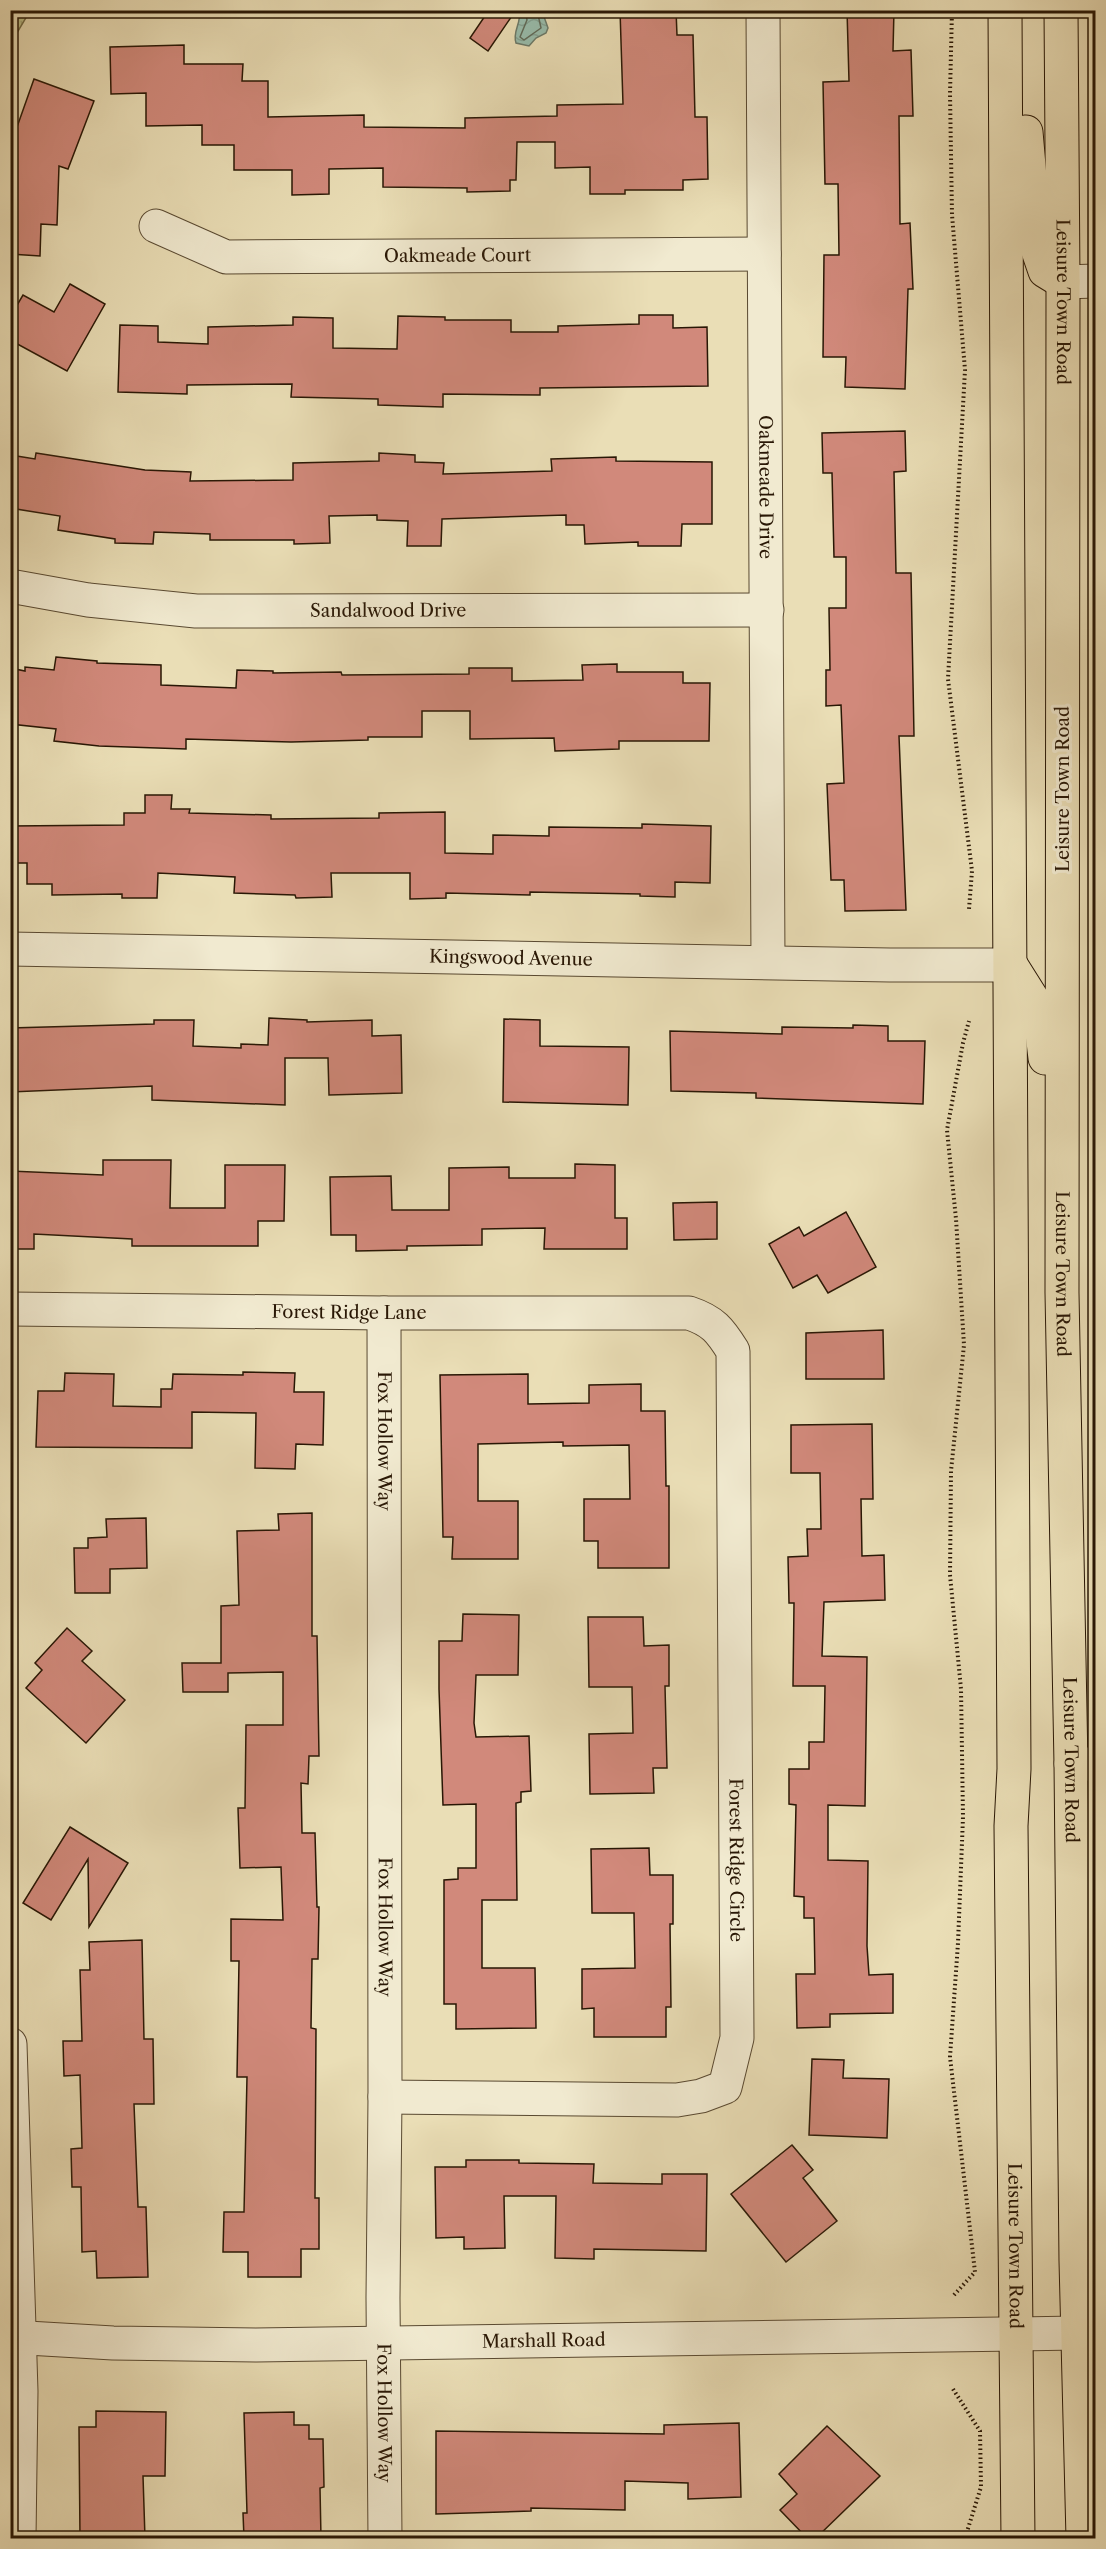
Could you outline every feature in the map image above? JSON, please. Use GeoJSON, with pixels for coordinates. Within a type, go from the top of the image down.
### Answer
{"type":"FeatureCollection","features":[{"type":"Feature","properties":{"kind":"main road","name":"Leisure Town Road"},"geometry":{"type":"LineString","coordinates":[[1005,10],[1014,1745],[1011,1838],[1018,2538]]}},
{"type":"Feature","properties":{"kind":"main road"},"geometry":{"type":"LineString","coordinates":[[1016,10],[1036,245],[1045,271],[1063,282]]}},
{"type":"Feature","properties":{"kind":"main road","name":"Leisure Town Road"},"geometry":{"type":"LineString","coordinates":[[1061,10],[1062,1293],[1083,1764],[1078,2333],[1083,2538]]}},
{"type":"Feature","properties":{"kind":"main road"},"geometry":{"type":"LineString","coordinates":[[1011,964],[1040,1016],[1062,1293]]}},
{"type":"Feature","properties":{"kind":"street","name":"Oakmeade Drive"},"geometry":{"type":"LineString","coordinates":[[764,10],[768,963]]}},
{"type":"Feature","properties":{"kind":"street","name":"Oakmeade Court"},"geometry":{"type":"LineString","coordinates":[[156,226],[226,256],[764,255]]}},
{"type":"Feature","properties":{"kind":"street"},"geometry":{"type":"LineString","coordinates":[[1063,282],[1095,281]]}},
{"type":"Feature","properties":{"kind":"street","name":"Sandalwood Drive"},"geometry":{"type":"LineString","coordinates":[[10,586],[88,600],[196,610],[767,610]]}},
{"type":"Feature","properties":{"kind":"street","name":"Kingswood Avenue"},"geometry":{"type":"LineString","coordinates":[[10,949],[768,963],[1011,964]]}},
{"type":"Feature","properties":{"kind":"street","name":"Forest Ridge Lane"},"geometry":{"type":"LineString","coordinates":[[10,1309],[689,1313]]}},
{"type":"Feature","properties":{"kind":"street","name":"Fox Hollow Way"},"geometry":{"type":"LineString","coordinates":[[384,1313],[383,2343],[385,2538]]}},
{"type":"Feature","properties":{"kind":"street","name":"Forest Ridge Circle"},"geometry":{"type":"LineString","coordinates":[[385,2097],[677,2100],[701,2096],[724,2087],[737,2038],[733,1351],[721,1332],[707,1319],[689,1313]]}},
{"type":"Feature","properties":{"kind":"street"},"geometry":{"type":"LineString","coordinates":[[10,2044],[14,2338],[21,2391],[19,2538]]}},
{"type":"Feature","properties":{"kind":"street","name":"Marshall Road"},"geometry":{"type":"LineString","coordinates":[[14,2338],[113,2343],[256,2345],[1015,2336],[1078,2333]]}},
{"type":"Feature","properties":{"kind":"path"},"geometry":{"type":"LineString","coordinates":[[952,10],[950,94],[952,215],[965,370],[948,679],[972,872],[969,909]]}},
{"type":"Feature","properties":{"kind":"path"},"geometry":{"type":"LineString","coordinates":[[954,2295],[975,2272],[950,2057],[958,1943],[963,1817],[961,1689],[950,1575],[951,1472],[964,1345],[956,1219],[947,1130],[969,1021]]}},
{"type":"Feature","properties":{"kind":"path"},"geometry":{"type":"LineString","coordinates":[[953,2389],[980,2431],[981,2487],[965,2538]]}},
{"type":"Feature","properties":{"kind":"green space"},"geometry":{"type":"Polygon","coordinates":[[[10,11],[30,11],[11,43],[10,11]]]}},
{"type":"Feature","properties":{"kind":"water"},"geometry":{"type":"Polygon","coordinates":[[[519,11],[542,11],[548,28],[546,33],[536,38],[529,46],[516,43],[519,11]]]}},
{"type":"Feature","properties":{"kind":"building"},"geometry":{"type":"Polygon","coordinates":[[[489,10],[516,10],[488,51],[470,38],[489,10]]]}},
{"type":"Feature","properties":{"kind":"building"},"geometry":{"type":"Polygon","coordinates":[[[620,10],[676,10],[677,35],[693,35],[695,117],[707,117],[708,179],[683,180],[683,190],[625,190],[625,194],[590,194],[590,167],[555,168],[555,142],[517,142],[516,180],[510,180],[510,191],[467,192],[467,188],[383,187],[383,168],[329,169],[329,194],[292,195],[292,170],[234,170],[234,145],[202,145],[202,125],[146,126],[146,93],[111,94],[110,47],[184,45],[184,64],[243,64],[242,81],[268,81],[268,117],[364,115],[364,127],[465,128],[465,118],[557,116],[557,105],[623,104],[620,10]]]}},
{"type":"Feature","properties":{"kind":"building"},"geometry":{"type":"Polygon","coordinates":[[[847,10],[894,10],[893,51],[911,50],[913,116],[899,116],[900,224],[910,223],[913,289],[908,289],[905,389],[845,387],[846,357],[823,357],[824,255],[839,255],[838,184],[825,184],[823,82],[849,81],[847,10]]]}},
{"type":"Feature","properties":{"kind":"building"},"geometry":{"type":"Polygon","coordinates":[[[34,79],[94,101],[68,169],[59,166],[57,225],[41,224],[40,256],[10,254],[10,124],[17,127],[34,79]]]}},
{"type":"Feature","properties":{"kind":"building"},"geometry":{"type":"Polygon","coordinates":[[[70,284],[105,304],[67,371],[10,340],[10,317],[23,295],[54,312],[70,284]]]}},
{"type":"Feature","properties":{"kind":"building"},"geometry":{"type":"Polygon","coordinates":[[[639,315],[673,315],[673,328],[707,327],[708,386],[540,388],[540,395],[443,394],[443,407],[378,405],[378,399],[291,397],[292,384],[187,385],[187,394],[118,392],[120,325],[158,326],[158,342],[208,344],[208,327],[293,325],[293,317],[333,318],[333,348],[397,349],[398,316],[445,317],[445,320],[511,320],[511,332],[558,332],[558,326],[639,324],[639,315]]]}},
{"type":"Feature","properties":{"kind":"building"},"geometry":{"type":"Polygon","coordinates":[[[905,431],[906,471],[894,472],[896,573],[911,573],[914,736],[899,736],[906,910],[845,911],[844,880],[831,880],[827,784],[844,783],[841,705],[826,706],[826,670],[830,670],[829,608],[846,608],[846,557],[834,557],[832,473],[823,473],[822,433],[905,431]]]}},
{"type":"Feature","properties":{"kind":"building"},"geometry":{"type":"Polygon","coordinates":[[[36,453],[145,470],[191,472],[190,481],[293,480],[293,463],[379,461],[379,453],[415,455],[415,462],[444,463],[443,474],[552,471],[551,459],[616,457],[616,461],[712,462],[712,524],[682,524],[681,546],[638,546],[638,542],[585,544],[584,525],[566,525],[566,515],[442,519],[441,546],[407,546],[408,521],[377,520],[377,515],[329,516],[330,543],[294,544],[294,540],[210,540],[210,534],[154,532],[153,544],[115,543],[115,539],[58,530],[60,516],[10,508],[10,455],[35,459],[36,453]]]}},
{"type":"Feature","properties":{"kind":"building"},"geometry":{"type":"Polygon","coordinates":[[[56,657],[97,661],[97,663],[161,665],[161,685],[236,688],[237,670],[273,671],[273,673],[341,672],[342,675],[469,674],[469,668],[512,668],[512,681],[583,680],[582,665],[617,664],[617,672],[683,672],[683,683],[710,683],[709,741],[619,741],[619,749],[555,751],[554,738],[470,739],[470,711],[422,711],[422,737],[368,737],[368,740],[291,742],[186,739],[186,749],[99,746],[54,741],[56,729],[10,724],[10,668],[25,671],[25,667],[54,670],[56,657]]]}},
{"type":"Feature","properties":{"kind":"building"},"geometry":{"type":"Polygon","coordinates":[[[145,795],[172,795],[171,809],[190,809],[189,813],[271,815],[271,819],[379,818],[379,813],[445,812],[445,853],[493,854],[493,835],[549,836],[549,827],[642,828],[642,824],[711,826],[710,883],[675,882],[675,897],[530,892],[530,895],[446,893],[446,898],[410,899],[410,873],[331,873],[332,897],[296,898],[295,895],[234,893],[235,877],[158,873],[157,898],[122,898],[122,894],[52,895],[52,884],[27,884],[27,863],[10,863],[10,826],[124,825],[124,813],[145,813],[145,795]]]}},
{"type":"Feature","properties":{"kind":"building"},"geometry":{"type":"Polygon","coordinates":[[[269,1018],[307,1020],[307,1022],[372,1020],[372,1036],[401,1035],[402,1093],[329,1095],[328,1058],[285,1058],[285,1105],[152,1100],[152,1086],[10,1092],[10,1028],[154,1024],[154,1020],[194,1020],[193,1046],[241,1048],[241,1044],[268,1045],[269,1018]]]}},
{"type":"Feature","properties":{"kind":"building"},"geometry":{"type":"Polygon","coordinates":[[[504,1019],[540,1020],[540,1046],[629,1047],[628,1105],[503,1102],[504,1019]]]}},
{"type":"Feature","properties":{"kind":"building"},"geometry":{"type":"Polygon","coordinates":[[[853,1025],[888,1026],[888,1041],[925,1041],[923,1104],[756,1098],[756,1093],[671,1091],[670,1031],[782,1034],[782,1027],[853,1028],[853,1025]]]}},
{"type":"Feature","properties":{"kind":"building"},"geometry":{"type":"Polygon","coordinates":[[[103,1160],[171,1160],[170,1208],[225,1208],[225,1165],[285,1165],[284,1221],[258,1221],[258,1246],[132,1246],[132,1239],[34,1234],[34,1249],[10,1249],[10,1171],[103,1175],[103,1160]]]}},
{"type":"Feature","properties":{"kind":"building"},"geometry":{"type":"Polygon","coordinates":[[[575,1164],[615,1165],[615,1218],[627,1218],[627,1249],[544,1249],[545,1228],[482,1229],[482,1245],[407,1246],[407,1250],[356,1251],[356,1235],[331,1235],[330,1177],[391,1176],[392,1210],[449,1210],[449,1168],[509,1167],[509,1178],[575,1178],[575,1164]]]}},
{"type":"Feature","properties":{"kind":"building"},"geometry":{"type":"Polygon","coordinates":[[[717,1202],[717,1239],[674,1240],[673,1203],[717,1202]]]}},
{"type":"Feature","properties":{"kind":"building"},"geometry":{"type":"Polygon","coordinates":[[[846,1212],[876,1267],[828,1293],[817,1275],[793,1288],[769,1244],[799,1227],[804,1236],[846,1212]]]}},
{"type":"Feature","properties":{"kind":"building"},"geometry":{"type":"Polygon","coordinates":[[[883,1330],[884,1379],[806,1379],[806,1333],[883,1330]]]}},
{"type":"Feature","properties":{"kind":"building"},"geometry":{"type":"Polygon","coordinates":[[[243,1372],[295,1373],[294,1392],[324,1392],[323,1445],[296,1444],[295,1469],[255,1468],[256,1413],[192,1412],[192,1448],[36,1447],[38,1391],[64,1391],[65,1373],[114,1374],[113,1406],[161,1407],[161,1389],[172,1389],[173,1374],[243,1375],[243,1372]]]}},
{"type":"Feature","properties":{"kind":"building"},"geometry":{"type":"Polygon","coordinates":[[[528,1374],[528,1404],[589,1403],[589,1385],[641,1384],[641,1411],[665,1411],[666,1486],[669,1486],[669,1568],[598,1568],[598,1541],[584,1541],[584,1499],[630,1499],[629,1445],[563,1446],[563,1442],[478,1444],[478,1501],[518,1501],[518,1559],[452,1559],[453,1537],[443,1537],[440,1375],[528,1374]]]}},
{"type":"Feature","properties":{"kind":"building"},"geometry":{"type":"Polygon","coordinates":[[[872,1424],[873,1499],[861,1499],[862,1556],[884,1555],[885,1600],[824,1602],[822,1656],[867,1657],[865,1806],[828,1805],[828,1860],[868,1861],[869,1975],[893,1974],[893,2013],[830,2014],[830,2027],[797,2028],[796,1974],[815,1974],[814,1918],[804,1918],[804,1897],[794,1896],[796,1805],[789,1804],[789,1769],[809,1769],[809,1742],[824,1742],[825,1686],[793,1686],[794,1603],[789,1603],[788,1557],[808,1556],[807,1529],[821,1529],[820,1473],[791,1473],[791,1425],[872,1424]]]}},
{"type":"Feature","properties":{"kind":"building"},"geometry":{"type":"Polygon","coordinates":[[[312,1513],[312,1636],[317,1636],[319,1756],[309,1756],[308,1784],[301,1783],[302,1833],[315,1833],[317,1907],[319,1907],[318,1959],[312,1959],[311,2028],[316,2029],[315,2198],[319,2198],[319,2249],[301,2249],[301,2277],[248,2277],[248,2252],[223,2252],[224,2212],[244,2212],[247,2077],[237,2077],[239,1961],[231,1961],[231,1919],[283,1920],[281,1867],[240,1868],[238,1808],[245,1808],[246,1725],[283,1725],[283,1672],[228,1673],[228,1692],[183,1692],[182,1663],[221,1663],[221,1606],[239,1605],[237,1531],[279,1530],[278,1514],[312,1513]]]}},
{"type":"Feature","properties":{"kind":"building"},"geometry":{"type":"Polygon","coordinates":[[[146,1518],[147,1568],[110,1569],[110,1593],[75,1593],[74,1548],[88,1548],[88,1538],[107,1537],[106,1519],[146,1518]]]}},
{"type":"Feature","properties":{"kind":"building"},"geometry":{"type":"Polygon","coordinates":[[[463,1614],[519,1615],[518,1675],[476,1675],[474,1723],[476,1737],[529,1736],[531,1791],[521,1792],[521,1802],[516,1803],[517,1900],[482,1900],[482,1968],[535,1968],[536,2028],[456,2029],[456,2004],[444,2004],[444,1880],[458,1879],[458,1868],[476,1868],[476,1804],[443,1805],[439,1641],[462,1641],[463,1614]]]}},
{"type":"Feature","properties":{"kind":"building"},"geometry":{"type":"Polygon","coordinates":[[[588,1617],[643,1617],[644,1646],[669,1645],[669,1686],[665,1686],[667,1768],[653,1768],[654,1793],[590,1794],[589,1734],[633,1733],[632,1687],[589,1687],[588,1617]]]}},
{"type":"Feature","properties":{"kind":"building"},"geometry":{"type":"Polygon","coordinates":[[[67,1628],[92,1651],[82,1661],[125,1700],[86,1743],[26,1688],[42,1670],[35,1663],[67,1628]]]}},
{"type":"Feature","properties":{"kind":"building"},"geometry":{"type":"Polygon","coordinates":[[[70,1827],[128,1863],[89,1927],[88,1859],[51,1920],[23,1903],[70,1827]]]}},
{"type":"Feature","properties":{"kind":"building"},"geometry":{"type":"Polygon","coordinates":[[[649,1848],[650,1875],[673,1875],[673,1924],[670,1924],[671,2007],[666,2007],[666,2037],[594,2037],[594,2008],[582,2009],[582,1969],[635,1968],[634,1913],[592,1913],[591,1849],[649,1848]]]}},
{"type":"Feature","properties":{"kind":"building"},"geometry":{"type":"Polygon","coordinates":[[[142,1940],[144,2039],[153,2039],[154,2104],[134,2104],[138,2207],[146,2207],[148,2277],[97,2278],[96,2251],[82,2252],[81,2187],[72,2187],[71,2149],[82,2148],[80,2075],[64,2076],[63,2041],[82,2041],[80,1970],[90,1970],[89,1942],[142,1940]]]}},
{"type":"Feature","properties":{"kind":"building"},"geometry":{"type":"Polygon","coordinates":[[[812,2059],[844,2060],[843,2078],[889,2079],[887,2138],[809,2135],[812,2059]]]}},
{"type":"Feature","properties":{"kind":"building"},"geometry":{"type":"Polygon","coordinates":[[[792,2145],[813,2170],[803,2178],[837,2221],[786,2262],[731,2194],[792,2145]]]}},
{"type":"Feature","properties":{"kind":"building"},"geometry":{"type":"Polygon","coordinates":[[[466,2160],[594,2164],[593,2183],[662,2184],[662,2174],[707,2174],[706,2251],[594,2249],[594,2259],[555,2258],[556,2196],[504,2196],[505,2248],[464,2249],[464,2237],[436,2238],[435,2167],[466,2167],[466,2160]]]}},
{"type":"Feature","properties":{"kind":"building"},"geometry":{"type":"Polygon","coordinates":[[[96,2411],[166,2412],[165,2476],[143,2476],[145,2538],[80,2538],[79,2427],[96,2427],[96,2411]]]}},
{"type":"Feature","properties":{"kind":"building"},"geometry":{"type":"Polygon","coordinates":[[[294,2412],[294,2425],[309,2425],[309,2439],[323,2439],[324,2487],[320,2488],[321,2538],[244,2538],[243,2513],[247,2513],[244,2413],[294,2412]]]}},
{"type":"Feature","properties":{"kind":"building"},"geometry":{"type":"Polygon","coordinates":[[[739,2423],[741,2497],[688,2499],[688,2483],[625,2481],[625,2510],[531,2508],[531,2511],[436,2514],[436,2431],[664,2434],[664,2425],[739,2423]]]}},
{"type":"Feature","properties":{"kind":"building"},"geometry":{"type":"Polygon","coordinates":[[[827,2426],[880,2476],[816,2538],[807,2538],[780,2510],[797,2494],[779,2474],[827,2426]]]}}]}
